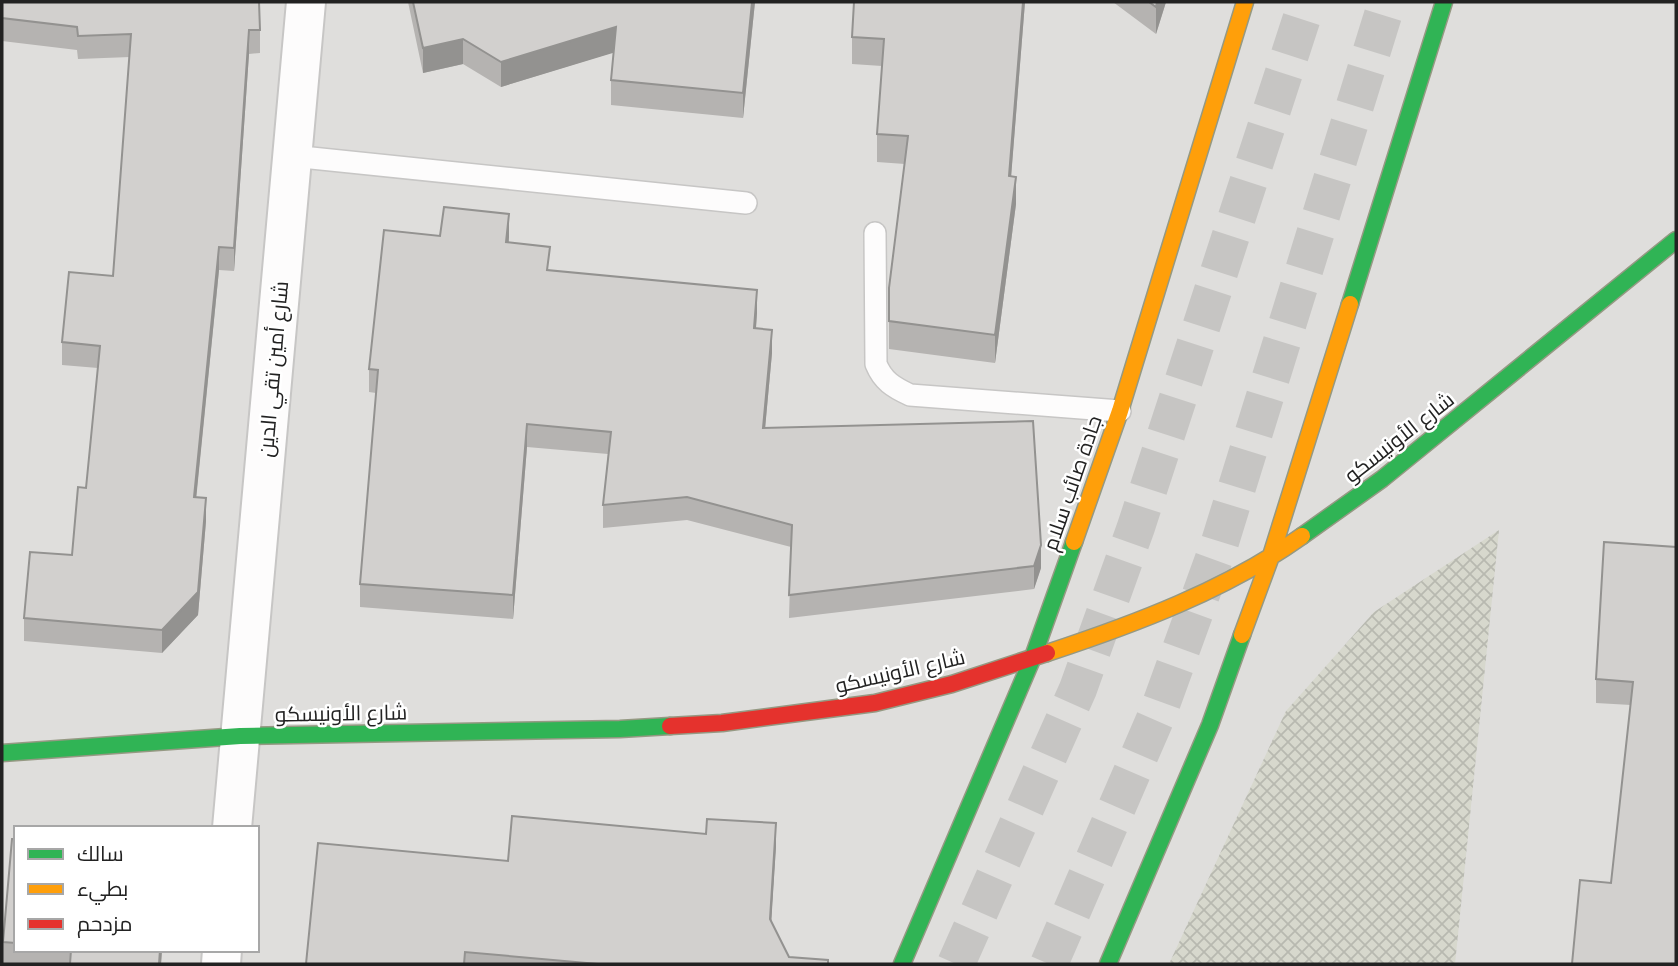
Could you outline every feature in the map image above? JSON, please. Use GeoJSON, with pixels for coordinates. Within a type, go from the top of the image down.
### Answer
{"type":"FeatureCollection","features":[{"type":"Feature","properties":{"kind":"main road","name":"جادة صائب سلام"},"geometry":{"type":"LineString","coordinates":[[902,964],[1033,657],[1120,411],[1245,2]]}},
{"type":"Feature","properties":{"kind":"main road"},"geometry":{"type":"LineString","coordinates":[[1108,964],[1210,725],[1270,559],[1444,2]]}},
{"type":"Feature","properties":{"kind":"main road","name":"شارع الأونيسكو"},"geometry":{"type":"LineString","coordinates":[[2,753],[240,736],[620,729],[722,723],[875,703],[952,684],[1107,633],[1176,605],[1270,559],[1382,479],[1676,240]]}},
{"type":"Feature","properties":{"kind":"street","name":"شارع أمين تقي الدين"},"geometry":{"type":"LineString","coordinates":[[232,826],[306,2]]}},
{"type":"Feature","properties":{"kind":"lane"},"geometry":{"type":"LineString","coordinates":[[292,156],[746,203]]}},
{"type":"Feature","properties":{"kind":"lane"},"geometry":{"type":"LineString","coordinates":[[874,233],[876,364],[881,376],[891,387],[910,395],[1120,411]]}},
{"type":"Feature","properties":{"kind":"shaded area"},"geometry":{"type":"Polygon","coordinates":[[[2,2],[1676,2],[1676,964],[2,964],[2,2]]]}},
{"type":"Feature","properties":{"kind":"shaded area"},"geometry":{"type":"Polygon","coordinates":[[[1499,530],[1455,964],[1169,964],[1286,711],[1374,612],[1499,530]]]}},
{"type":"Feature","properties":{"kind":"building"},"geometry":{"type":"Polygon","coordinates":[[[2,2],[259,2],[260,30],[249,30],[234,248],[219,247],[194,497],[206,498],[198,592],[162,630],[24,618],[30,552],[72,555],[78,487],[86,488],[100,346],[62,342],[69,272],[113,276],[131,34],[78,36],[77,27],[2,18],[2,2]]]}},
{"type":"Feature","properties":{"kind":"building"},"geometry":{"type":"Polygon","coordinates":[[[413,2],[752,2],[743,93],[611,80],[616,27],[501,62],[463,39],[423,48],[413,2]]]}},
{"type":"Feature","properties":{"kind":"building"},"geometry":{"type":"Polygon","coordinates":[[[854,2],[1023,2],[1009,176],[1016,177],[995,335],[889,321],[889,288],[908,136],[877,134],[884,39],[852,37],[854,2]]]}},
{"type":"Feature","properties":{"kind":"building"},"geometry":{"type":"Polygon","coordinates":[[[444,207],[509,214],[506,242],[550,247],[547,270],[757,290],[754,328],[772,330],[763,428],[1033,421],[1041,545],[1034,566],[789,595],[792,525],[687,497],[603,505],[611,432],[527,424],[513,595],[360,584],[378,370],[369,369],[384,230],[440,236],[444,207]]]}},
{"type":"Feature","properties":{"kind":"building"},"geometry":{"type":"Polygon","coordinates":[[[1604,542],[1676,547],[1676,964],[1572,964],[1580,880],[1611,883],[1633,682],[1596,679],[1604,542]]]}},
{"type":"Feature","properties":{"kind":"building"},"geometry":{"type":"Polygon","coordinates":[[[512,816],[706,834],[707,819],[776,823],[770,919],[789,957],[828,960],[828,964],[598,964],[465,952],[464,964],[306,964],[318,843],[508,861],[512,816]]]}},
{"type":"Feature","properties":{"kind":"building"},"geometry":{"type":"Polygon","coordinates":[[[12,839],[14,839],[14,943],[3,942],[12,839]]]}},
{"type":"Feature","properties":{"kind":"building"},"geometry":{"type":"Polygon","coordinates":[[[71,952],[160,952],[159,964],[70,964],[71,952]]]}},
{"type":"Feature","properties":{"kind":"tunnel"},"geometry":{"type":"LineString","coordinates":[[956,964],[1078,689],[1136,527],[1307,2]]}},
{"type":"Feature","properties":{"kind":"tunnel"},"geometry":{"type":"LineString","coordinates":[[1049,964],[1159,710],[1220,542],[1387,2]]}},
{"type":"Feature","properties":{"kind":"traffic: fast"},"geometry":{"type":"LineString","coordinates":[[1350,304],[1444,2]]}},
{"type":"Feature","properties":{"kind":"traffic: fast"},"geometry":{"type":"LineString","coordinates":[[1302,536],[1382,479],[1676,240]]}},
{"type":"Feature","properties":{"kind":"traffic: fast"},"geometry":{"type":"LineString","coordinates":[[902,964],[1033,657],[1074,542]]}},
{"type":"Feature","properties":{"kind":"traffic: fast"},"geometry":{"type":"LineString","coordinates":[[1108,964],[1210,725],[1242,635]]}},
{"type":"Feature","properties":{"kind":"traffic: fast"},"geometry":{"type":"LineString","coordinates":[[2,753],[240,736],[670,726]]}},
{"type":"Feature","properties":{"kind":"traffic: slow"},"geometry":{"type":"LineString","coordinates":[[1074,542],[1120,411],[1245,2]]}},
{"type":"Feature","properties":{"kind":"traffic: slow"},"geometry":{"type":"LineString","coordinates":[[1242,635],[1270,559],[1350,304]]}},
{"type":"Feature","properties":{"kind":"traffic: slow"},"geometry":{"type":"LineString","coordinates":[[1047,653],[1179,604],[1242,573],[1302,536]]}},
{"type":"Feature","properties":{"kind":"traffic: jam"},"geometry":{"type":"LineString","coordinates":[[670,726],[722,723],[875,703],[952,684],[1047,653]]}}]}
